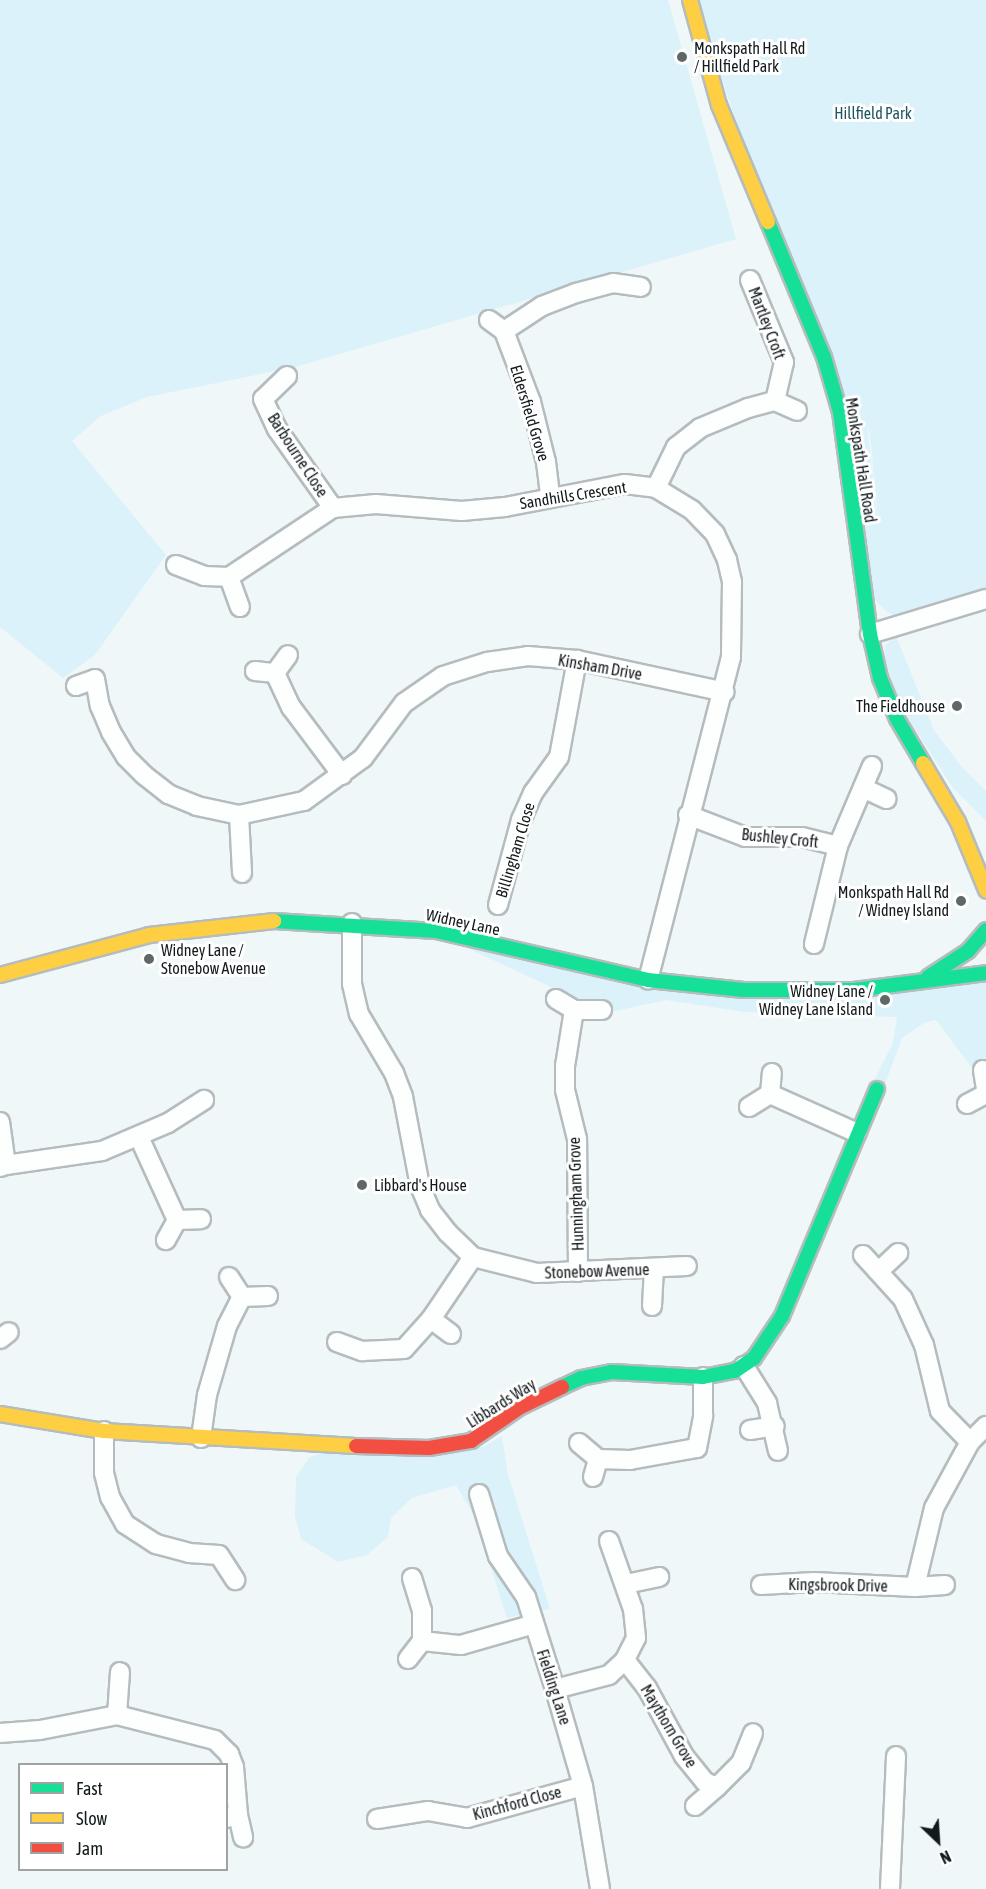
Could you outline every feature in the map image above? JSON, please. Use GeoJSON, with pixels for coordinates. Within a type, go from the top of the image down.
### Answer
{"type":"FeatureCollection","features":[{"type":"Feature","properties":{"kind":"street","name":"Monkspath Hall Road"},"geometry":{"type":"LineString","coordinates":[[690,0],[719,105],[824,357],[840,412],[870,634],[880,678],[897,719],[958,822],[986,890]]}},
{"type":"Feature","properties":{"kind":"street","name":"Martley Croft"},"geometry":{"type":"LineString","coordinates":[[750,280],[784,362],[776,401]]}},
{"type":"Feature","properties":{"kind":"street","name":"Eldersfield Grove"},"geometry":{"type":"LineString","coordinates":[[550,497],[546,462],[531,402],[497,325],[576,293],[613,283],[641,287]]}},
{"type":"Feature","properties":{"kind":"street","name":"Barbourne Close"},"geometry":{"type":"LineString","coordinates":[[287,376],[263,399],[277,429],[333,508]]}},
{"type":"Feature","properties":{"kind":"street"},"geometry":{"type":"LineString","coordinates":[[656,488],[676,447],[700,428],[748,408],[776,401],[797,411]]}},
{"type":"Feature","properties":{"kind":"street","name":"Sandhills Crescent"},"geometry":{"type":"LineString","coordinates":[[229,577],[333,508],[376,504],[462,511],[626,484],[656,488],[692,510],[715,534],[727,560],[733,623],[725,692],[688,815],[648,980]]}},
{"type":"Feature","properties":{"kind":"street"},"geometry":{"type":"LineString","coordinates":[[176,565],[204,576],[229,577],[240,607]]}},
{"type":"Feature","properties":{"kind":"street"},"geometry":{"type":"LineString","coordinates":[[870,634],[986,599]]}},
{"type":"Feature","properties":{"kind":"street"},"geometry":{"type":"LineString","coordinates":[[275,673],[288,655]]}},
{"type":"Feature","properties":{"kind":"street","name":"Kinsham Drive"},"geometry":{"type":"LineString","coordinates":[[76,686],[103,676],[100,706],[111,732],[126,758],[168,794],[197,806],[239,815],[304,801],[363,758],[404,703],[443,676],[487,662],[528,656],[577,660],[725,692]]}},
{"type":"Feature","properties":{"kind":"street","name":"Billingham Close"},"geometry":{"type":"LineString","coordinates":[[498,905],[521,820],[533,793],[558,757],[577,660]]}},
{"type":"Feature","properties":{"kind":"street"},"geometry":{"type":"LineString","coordinates":[[255,671],[275,673]]}},
{"type":"Feature","properties":{"kind":"street"},"geometry":{"type":"LineString","coordinates":[[275,673],[291,707],[342,775]]}},
{"type":"Feature","properties":{"kind":"street","name":"Bushley Croft"},"geometry":{"type":"LineString","coordinates":[[814,945],[838,846],[872,766]]}},
{"type":"Feature","properties":{"kind":"street"},"geometry":{"type":"LineString","coordinates":[[863,788],[887,799]]}},
{"type":"Feature","properties":{"kind":"street"},"geometry":{"type":"LineString","coordinates":[[239,815],[242,873]]}},
{"type":"Feature","properties":{"kind":"street","name":"Bushley Croft"},"geometry":{"type":"LineString","coordinates":[[688,815],[745,837],[802,837],[838,846]]}},
{"type":"Feature","properties":{"kind":"street","name":"Monkspath Hall Road"},"geometry":{"type":"LineString","coordinates":[[958,822],[986,847]]}},
{"type":"Feature","properties":{"kind":"street","name":"Widney Lane"},"geometry":{"type":"LineString","coordinates":[[0,975],[149,936],[276,921],[352,923],[436,931],[648,980],[782,991],[865,989],[986,973]]}},
{"type":"Feature","properties":{"kind":"street"},"geometry":{"type":"LineString","coordinates":[[337,1342],[362,1351],[395,1352],[416,1338],[473,1257],[430,1210],[420,1186],[404,1097],[394,1072],[358,1014],[352,984],[352,923]]}},
{"type":"Feature","properties":{"kind":"street","name":"Widney Lane"},"geometry":{"type":"LineString","coordinates":[[921,981],[968,951],[986,930]]}},
{"type":"Feature","properties":{"kind":"street"},"geometry":{"type":"LineString","coordinates":[[556,999],[574,1010],[602,1010]]}},
{"type":"Feature","properties":{"kind":"street","name":"Hunningham Grove"},"geometry":{"type":"LineString","coordinates":[[574,1010],[565,1066],[565,1090],[577,1139],[578,1272]]}},
{"type":"Feature","properties":{"kind":"street"},"geometry":{"type":"LineString","coordinates":[[967,1104],[986,1092],[983,1070]]}},
{"type":"Feature","properties":{"kind":"street"},"geometry":{"type":"LineString","coordinates":[[770,1094],[772,1073]]}},
{"type":"Feature","properties":{"kind":"street"},"geometry":{"type":"LineString","coordinates":[[778,1451],[775,1426],[767,1403],[744,1366],[782,1316],[877,1089]]}},
{"type":"Feature","properties":{"kind":"street"},"geometry":{"type":"LineString","coordinates":[[749,1107],[770,1094]]}},
{"type":"Feature","properties":{"kind":"street"},"geometry":{"type":"LineString","coordinates":[[770,1094],[857,1133]]}},
{"type":"Feature","properties":{"kind":"street"},"geometry":{"type":"LineString","coordinates":[[0,1122],[3,1166],[102,1151],[139,1137],[204,1100]]}},
{"type":"Feature","properties":{"kind":"street"},"geometry":{"type":"LineString","coordinates":[[139,1137],[177,1220]]}},
{"type":"Feature","properties":{"kind":"street"},"geometry":{"type":"LineString","coordinates":[[177,1220],[201,1219]]}},
{"type":"Feature","properties":{"kind":"street"},"geometry":{"type":"LineString","coordinates":[[166,1240],[177,1220]]}},
{"type":"Feature","properties":{"kind":"street"},"geometry":{"type":"LineString","coordinates":[[880,1270],[898,1253]]}},
{"type":"Feature","properties":{"kind":"street"},"geometry":{"type":"LineString","coordinates":[[862,1255],[880,1270],[903,1299],[924,1345],[940,1411],[970,1442]]}},
{"type":"Feature","properties":{"kind":"street","name":"Stonebow Avenue"},"geometry":{"type":"LineString","coordinates":[[473,1257],[537,1273],[654,1270],[687,1266]]}},
{"type":"Feature","properties":{"kind":"street"},"geometry":{"type":"LineString","coordinates":[[652,1306],[654,1270]]}},
{"type":"Feature","properties":{"kind":"street"},"geometry":{"type":"LineString","coordinates":[[229,1277],[242,1297]]}},
{"type":"Feature","properties":{"kind":"street"},"geometry":{"type":"LineString","coordinates":[[242,1297],[268,1296]]}},
{"type":"Feature","properties":{"kind":"street"},"geometry":{"type":"LineString","coordinates":[[201,1437],[217,1353],[242,1297]]}},
{"type":"Feature","properties":{"kind":"street"},"geometry":{"type":"LineString","coordinates":[[430,1319],[451,1334]]}},
{"type":"Feature","properties":{"kind":"street","name":"Libbards Way"},"geometry":{"type":"LineString","coordinates":[[0,1414],[104,1431],[275,1443],[453,1446],[471,1441],[519,1408],[581,1378],[612,1372],[703,1377],[744,1366]]}},
{"type":"Feature","properties":{"kind":"street"},"geometry":{"type":"LineString","coordinates":[[579,1443],[598,1459],[630,1460],[697,1448],[703,1416],[703,1377]]}},
{"type":"Feature","properties":{"kind":"street"},"geometry":{"type":"LineString","coordinates":[[750,1431],[775,1426]]}},
{"type":"Feature","properties":{"kind":"street"},"geometry":{"type":"LineString","coordinates":[[915,1587],[934,1508],[970,1442],[986,1426]]}},
{"type":"Feature","properties":{"kind":"street"},"geometry":{"type":"LineString","coordinates":[[104,1431],[104,1473],[110,1497],[125,1524],[156,1544],[189,1553],[221,1548],[235,1580]]}},
{"type":"Feature","properties":{"kind":"street"},"geometry":{"type":"LineString","coordinates":[[593,1477],[598,1459]]}},
{"type":"Feature","properties":{"kind":"street","name":"Fielding Lane"},"geometry":{"type":"LineString","coordinates":[[479,1494],[498,1556],[526,1597],[555,1689],[583,1786],[600,1889]]}},
{"type":"Feature","properties":{"kind":"street"},"geometry":{"type":"LineString","coordinates":[[555,1689],[609,1675],[626,1660],[636,1638],[626,1584],[609,1541]]}},
{"type":"Feature","properties":{"kind":"street"},"geometry":{"type":"LineString","coordinates":[[626,1584],[659,1576]]}},
{"type":"Feature","properties":{"kind":"street"},"geometry":{"type":"LineString","coordinates":[[408,1659],[422,1641],[422,1611],[412,1578]]}},
{"type":"Feature","properties":{"kind":"street","name":"Kingsbrook Drive"},"geometry":{"type":"LineString","coordinates":[[761,1586],[814,1582],[915,1587],[945,1585]]}},
{"type":"Feature","properties":{"kind":"street"},"geometry":{"type":"LineString","coordinates":[[422,1641],[460,1645],[534,1624]]}},
{"type":"Feature","properties":{"kind":"street","name":"Maythorn Grove"},"geometry":{"type":"LineString","coordinates":[[626,1660],[648,1688],[684,1756],[705,1782],[717,1787]]}},
{"type":"Feature","properties":{"kind":"street"},"geometry":{"type":"LineString","coordinates":[[117,1715],[120,1672]]}},
{"type":"Feature","properties":{"kind":"street"},"geometry":{"type":"LineString","coordinates":[[0,1732],[40,1730],[117,1715],[215,1740],[229,1754],[234,1767],[232,1816],[243,1837]]}},
{"type":"Feature","properties":{"kind":"street"},"geometry":{"type":"LineString","coordinates":[[695,1806],[741,1763],[753,1733]]}},
{"type":"Feature","properties":{"kind":"street"},"geometry":{"type":"LineString","coordinates":[[890,1889],[905,1790],[896,1756]]}},
{"type":"Feature","properties":{"kind":"street","name":"Kinchford Close"},"geometry":{"type":"LineString","coordinates":[[377,1819],[414,1803],[468,1818],[583,1786]]}},
{"type":"Feature","properties":{"kind":"green space"},"geometry":{"type":"Polygon","coordinates":[[[0,0],[668,0],[736,239],[295,367],[147,397],[101,416],[72,441],[166,555],[95,655],[63,678],[0,627],[0,0]]]}},
{"type":"Feature","properties":{"kind":"green space","name":"Hillfield Park"},"geometry":{"type":"Polygon","coordinates":[[[696,0],[986,0],[986,589],[897,616],[888,613],[872,597],[859,493],[696,0]],[[868,426],[880,542],[871,443],[868,426]]]}},
{"type":"Feature","properties":{"kind":"green space"},"geometry":{"type":"Polygon","coordinates":[[[896,636],[934,730],[961,766],[986,791],[986,821],[953,788],[899,704],[884,658],[885,646],[896,636]]]}},
{"type":"Feature","properties":{"kind":"green space"},"geometry":{"type":"Polygon","coordinates":[[[463,946],[650,985],[986,978],[986,1058],[972,1068],[936,1020],[924,1023],[902,1038],[883,1090],[872,1084],[893,1043],[897,1017],[744,1012],[666,1000],[607,1013],[601,999],[581,1001],[463,946]]]}},
{"type":"Feature","properties":{"kind":"green space"},"geometry":{"type":"Polygon","coordinates":[[[502,1436],[508,1474],[550,1609],[507,1618],[475,1518],[456,1485],[412,1498],[391,1518],[388,1537],[367,1555],[338,1562],[301,1539],[295,1516],[296,1477],[309,1458],[323,1452],[483,1447],[502,1436]]]}},
{"type":"Feature","properties":{"kind":"traffic: fast"},"geometry":{"type":"LineString","coordinates":[[768,222],[824,357],[840,412],[870,634],[880,678],[897,719],[923,763]]}},
{"type":"Feature","properties":{"kind":"traffic: fast"},"geometry":{"type":"LineString","coordinates":[[274,921],[436,931],[648,980],[743,990],[854,990],[986,973]]}},
{"type":"Feature","properties":{"kind":"traffic: fast"},"geometry":{"type":"LineString","coordinates":[[928,977],[968,951],[986,930]]}},
{"type":"Feature","properties":{"kind":"traffic: fast"},"geometry":{"type":"LineString","coordinates":[[562,1387],[581,1378],[612,1372],[703,1377],[735,1371],[754,1358],[782,1316],[877,1089]]}},
{"type":"Feature","properties":{"kind":"traffic: slow"},"geometry":{"type":"LineString","coordinates":[[690,0],[719,105],[768,222]]}},
{"type":"Feature","properties":{"kind":"traffic: slow"},"geometry":{"type":"LineString","coordinates":[[923,763],[958,822],[986,890]]}},
{"type":"Feature","properties":{"kind":"traffic: slow"},"geometry":{"type":"LineString","coordinates":[[0,975],[149,935],[274,921]]}},
{"type":"Feature","properties":{"kind":"traffic: slow"},"geometry":{"type":"LineString","coordinates":[[0,1414],[104,1431],[356,1446]]}},
{"type":"Feature","properties":{"kind":"traffic: jam"},"geometry":{"type":"LineString","coordinates":[[356,1446],[429,1448],[471,1441],[519,1408],[562,1387]]}},
{"type":"Feature","properties":{"kind":"place","name":"Monkspath Hall Rd / Hillfield Park"},"geometry":{"type":"Point","coordinates":[682,57]}},
{"type":"Feature","properties":{"kind":"place","name":"The Fieldhouse"},"geometry":{"type":"Point","coordinates":[957,706]}},
{"type":"Feature","properties":{"kind":"place","name":"Monkspath Hall Rd / Widney Island"},"geometry":{"type":"Point","coordinates":[961,901]}},
{"type":"Feature","properties":{"kind":"place","name":"Widney Lane / Stonebow Avenue"},"geometry":{"type":"Point","coordinates":[149,959]}},
{"type":"Feature","properties":{"kind":"place","name":"Widney Lane / Widney Lane Island"},"geometry":{"type":"Point","coordinates":[885,1000]}},
{"type":"Feature","properties":{"kind":"place","name":"Libbard's House"},"geometry":{"type":"Point","coordinates":[362,1185]}}]}
